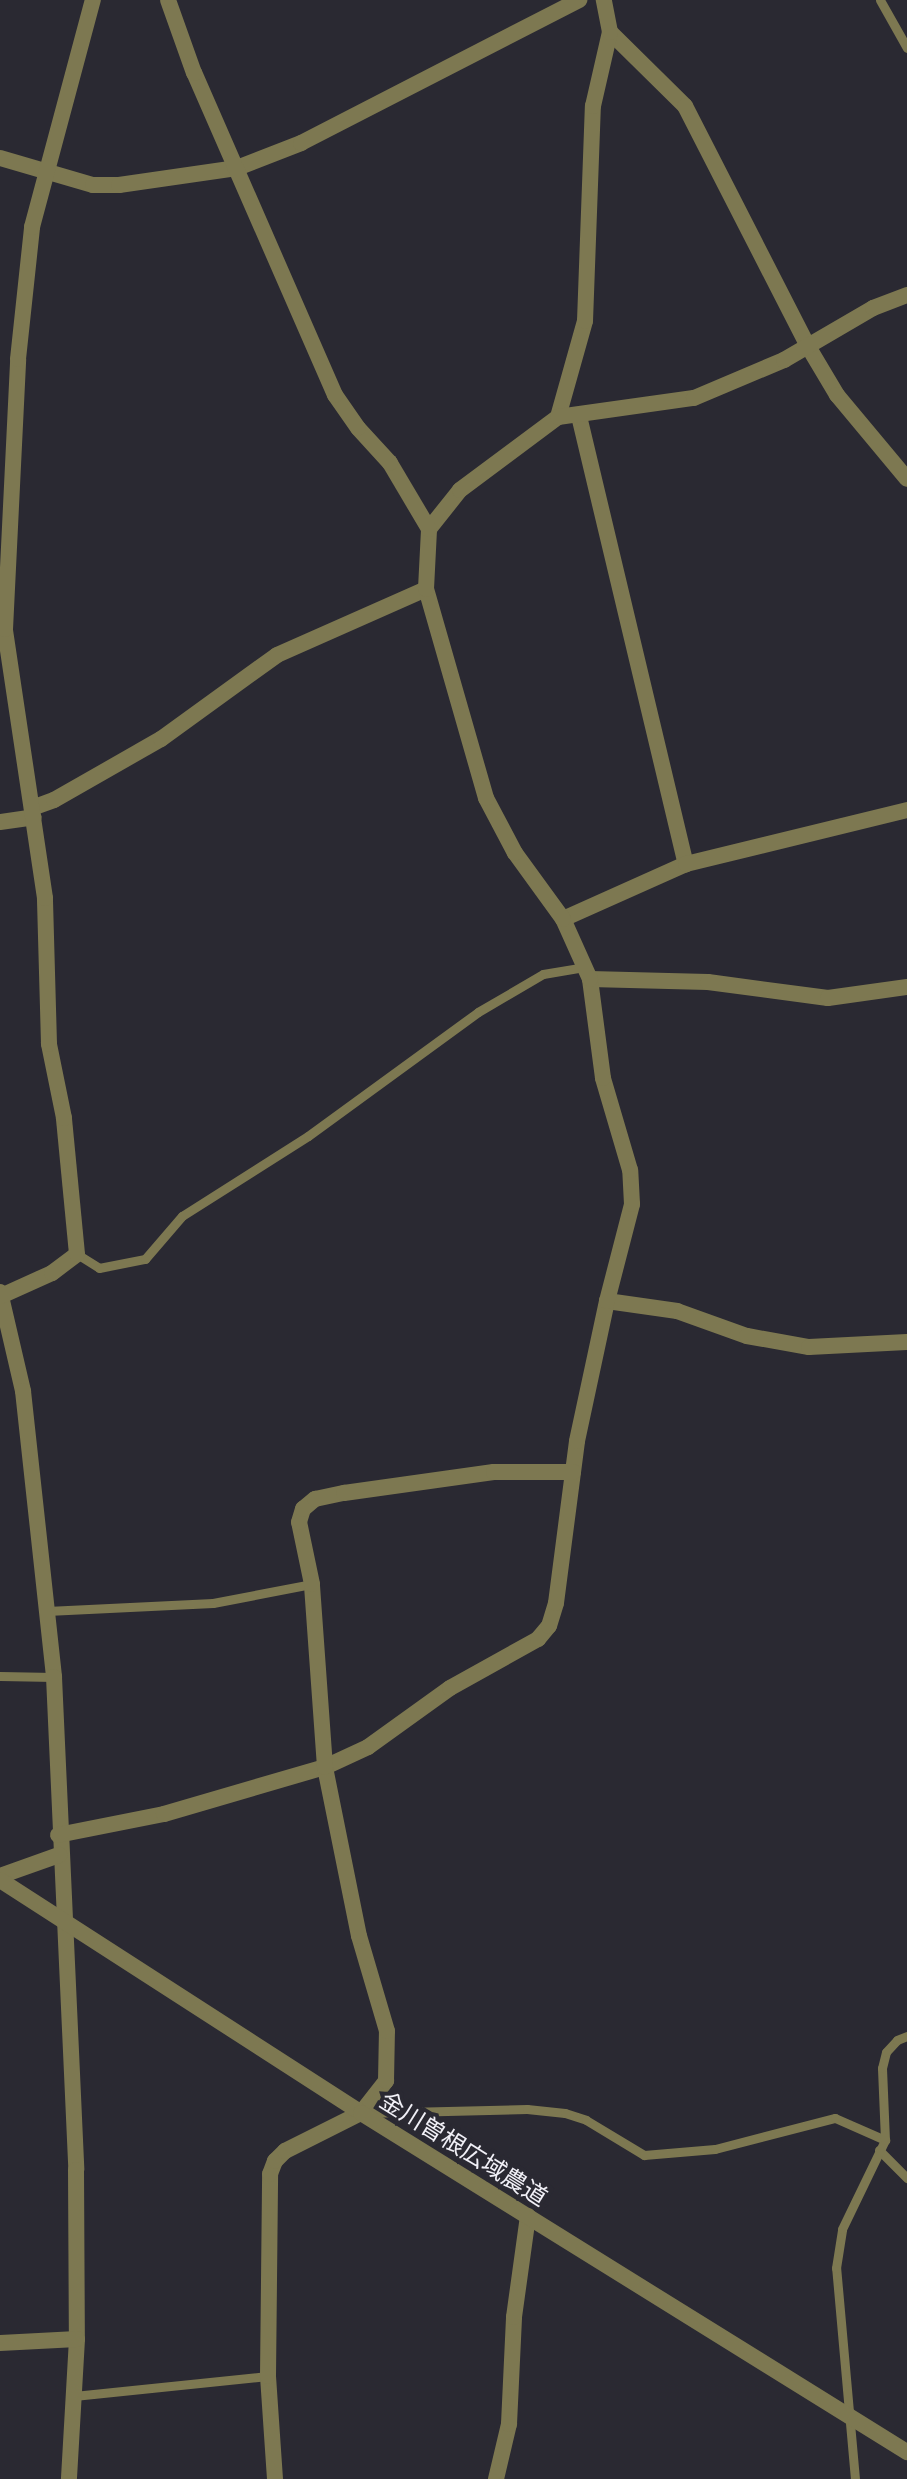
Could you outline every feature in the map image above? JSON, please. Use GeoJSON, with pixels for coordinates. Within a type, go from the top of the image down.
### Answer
{"type":"FeatureCollection","features":[{"type":"Feature","properties":{"kind":"street"},"geometry":{"type":"LineString","coordinates":[[69,2479],[77,2339],[76,2170],[58,1835],[54,1677],[23,1391],[1,1294],[52,1273],[77,1254],[64,1118],[49,1044],[45,898],[5,629],[18,359],[32,227],[93,0]]}},
{"type":"Feature","properties":{"kind":"street"},"geometry":{"type":"LineString","coordinates":[[58,1835],[164,1814],[325,1767],[368,1747],[450,1688],[538,1639],[549,1626],[556,1603],[573,1472],[607,1301],[632,1204],[630,1170],[603,1078],[587,973],[563,919],[515,853],[486,798],[426,589],[429,529],[390,463],[358,428],[335,395],[194,73],[168,0]]}},
{"type":"Feature","properties":{"kind":"street"},"geometry":{"type":"LineString","coordinates":[[0,158],[93,185],[119,185],[237,168],[301,143],[579,0]]}},
{"type":"Feature","properties":{"kind":"street"},"geometry":{"type":"LineString","coordinates":[[558,417],[585,321],[593,106],[610,32],[604,0]]}},
{"type":"Feature","properties":{"kind":"street"},"geometry":{"type":"LineString","coordinates":[[610,32],[685,106],[809,348],[837,395],[907,479]]}},
{"type":"Feature","properties":{"kind":"street"},"geometry":{"type":"LineString","coordinates":[[429,529],[460,490],[558,417],[694,398],[809,348],[873,308],[907,295]]}},
{"type":"Feature","properties":{"kind":"street"},"geometry":{"type":"LineString","coordinates":[[579,416],[686,864]]}},
{"type":"Feature","properties":{"kind":"street"},"geometry":{"type":"LineString","coordinates":[[0,822],[33,812],[161,739],[277,655],[426,589]]}},
{"type":"Feature","properties":{"kind":"street"},"geometry":{"type":"LineString","coordinates":[[563,919],[686,864],[907,810]]}},
{"type":"Feature","properties":{"kind":"street"},"geometry":{"type":"LineString","coordinates":[[587,973],[708,982],[828,998],[907,987]]}},
{"type":"Feature","properties":{"kind":"street"},"geometry":{"type":"LineString","coordinates":[[607,1301],[677,1311],[747,1336],[809,1347],[907,1342]]}},
{"type":"Feature","properties":{"kind":"street"},"geometry":{"type":"LineString","coordinates":[[275,2479],[268,2376],[270,2174],[275,2161],[285,2151],[361,2113],[386,2081],[387,2031],[359,1936],[325,1767],[312,1584],[299,1522],[303,1509],[315,1499],[494,1472],[573,1472]]}},
{"type":"Feature","properties":{"kind":"street"},"geometry":{"type":"LineString","coordinates":[[0,1878],[59,1855]]}},
{"type":"Feature","properties":{"kind":"street","name":"金川曽根広域農道"},"geometry":{"type":"LineString","coordinates":[[0,1878],[361,2113],[907,2452]]}},
{"type":"Feature","properties":{"kind":"street"},"geometry":{"type":"LineString","coordinates":[[496,2479],[509,2424],[514,2317],[528,2216]]}},
{"type":"Feature","properties":{"kind":"street"},"geometry":{"type":"LineString","coordinates":[[0,2343],[77,2339]]}},
{"type":"Feature","properties":{"kind":"lane"},"geometry":{"type":"LineString","coordinates":[[880,0],[907,48]]}},
{"type":"Feature","properties":{"kind":"lane"},"geometry":{"type":"LineString","coordinates":[[77,1254],[99,1268],[145,1259],[182,1216],[308,1136],[478,1012],[543,974],[587,973]]}},
{"type":"Feature","properties":{"kind":"lane"},"geometry":{"type":"LineString","coordinates":[[47,1611],[213,1603],[312,1584]]}},
{"type":"Feature","properties":{"kind":"lane"},"geometry":{"type":"LineString","coordinates":[[0,1676],[54,1677]]}},
{"type":"Feature","properties":{"kind":"lane"},"geometry":{"type":"LineString","coordinates":[[855,2479],[836,2268],[842,2229],[885,2140],[882,2068],[886,2052],[897,2040],[907,2036]]}},
{"type":"Feature","properties":{"kind":"lane"},"geometry":{"type":"LineString","coordinates":[[361,2113],[527,2109],[565,2113],[586,2120],[644,2155],[715,2149],[835,2118],[885,2140]]}},
{"type":"Feature","properties":{"kind":"lane"},"geometry":{"type":"LineString","coordinates":[[879,2150],[907,2178]]}},
{"type":"Feature","properties":{"kind":"lane"},"geometry":{"type":"LineString","coordinates":[[74,2396],[268,2376]]}}]}
